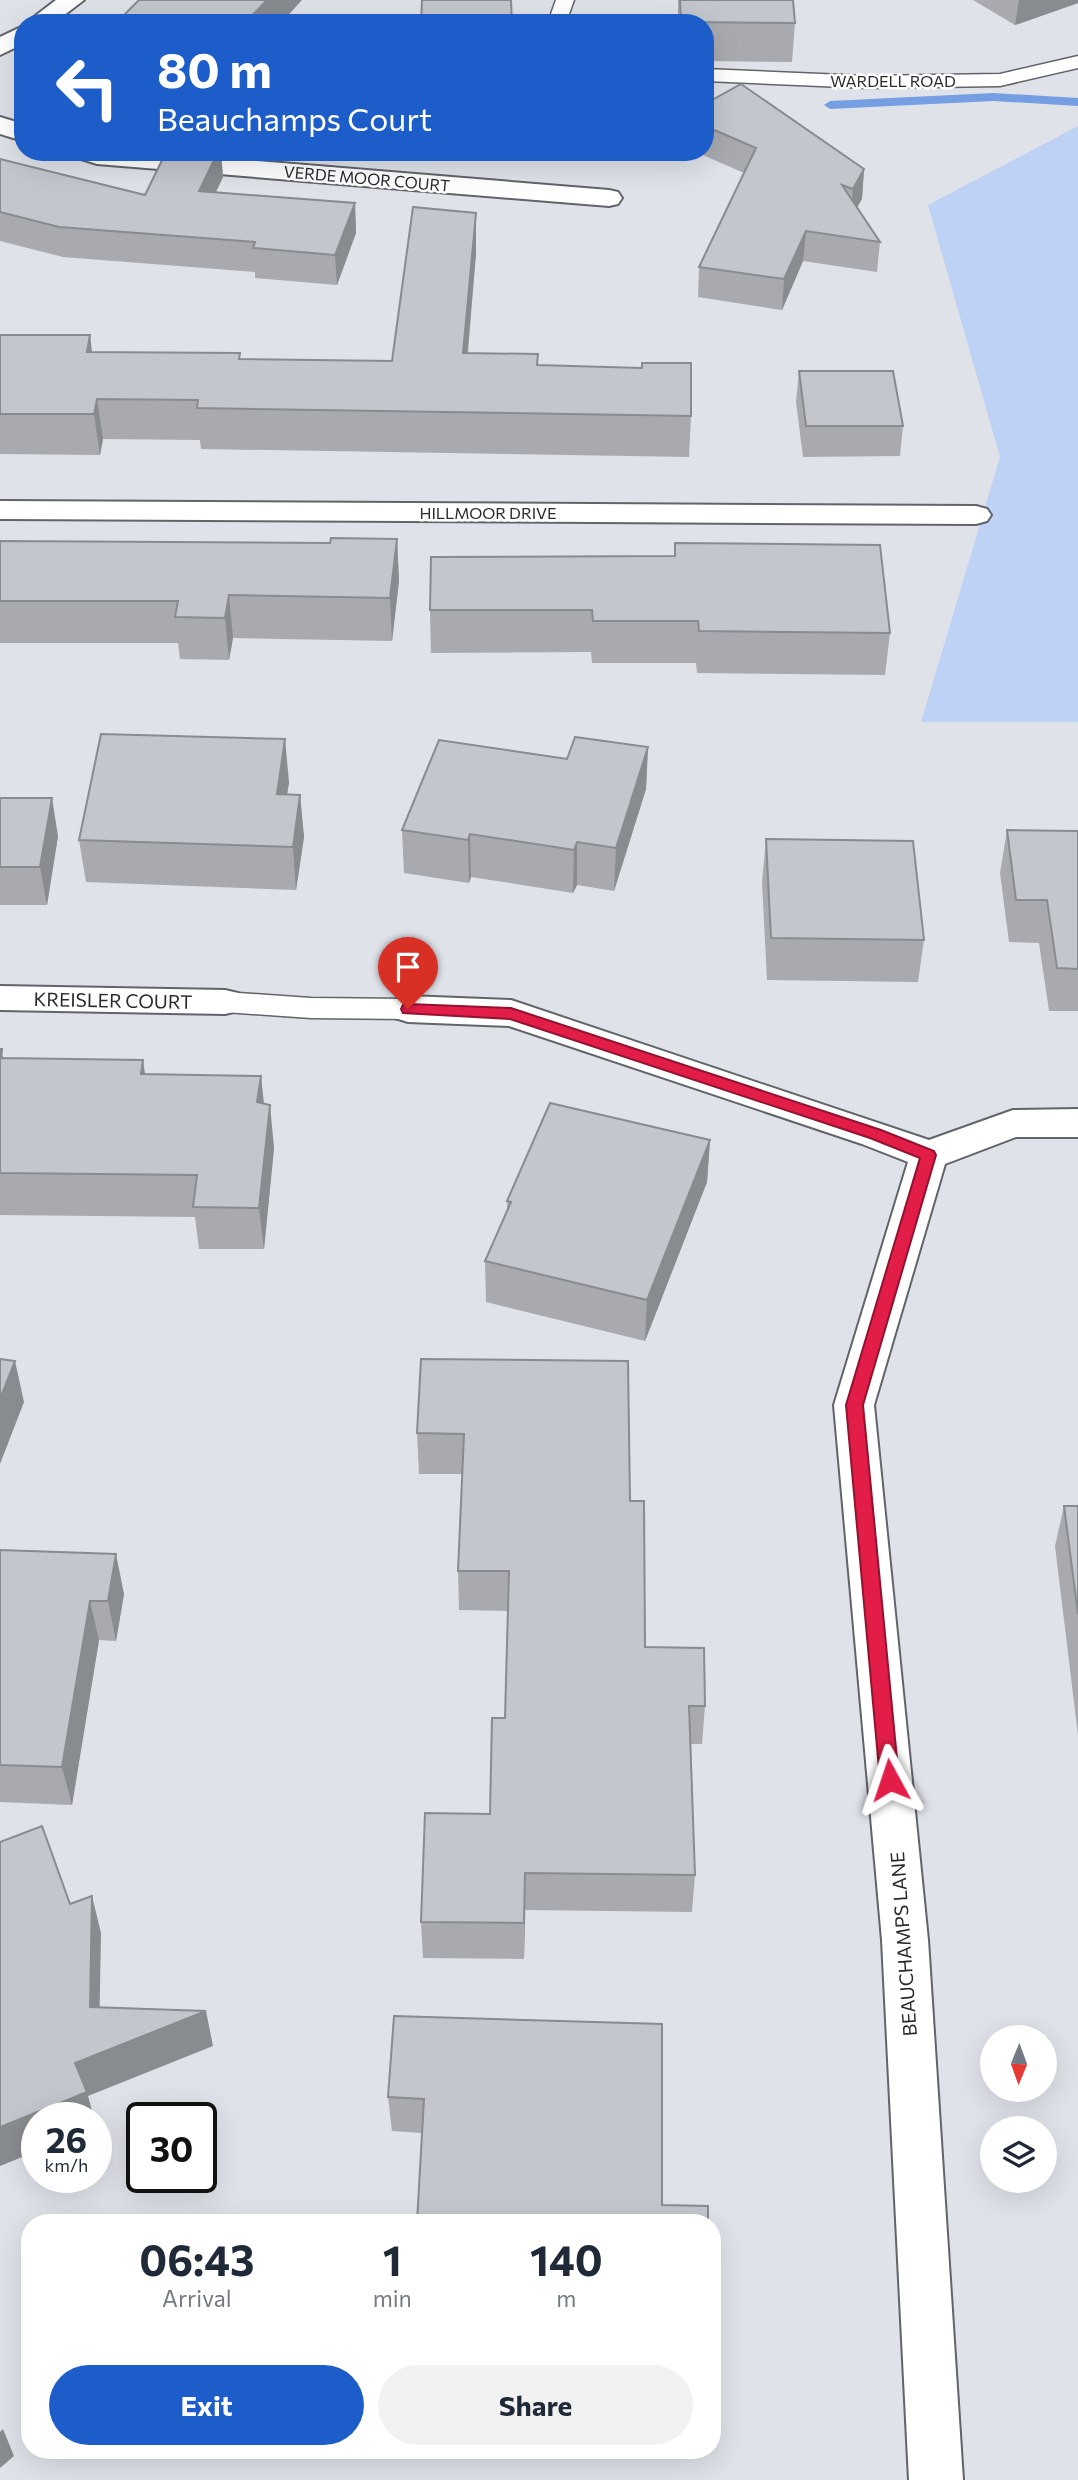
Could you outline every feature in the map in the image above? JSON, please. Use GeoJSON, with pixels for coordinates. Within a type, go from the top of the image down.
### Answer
{"type":"FeatureCollection","features":[{"type":"Feature","properties":{"kind":"street"},"geometry":{"type":"LineString","coordinates":[[51,14],[72,0]]}},
{"type":"Feature","properties":{"kind":"street","name":"VERDE MOOR COURT"},"geometry":{"type":"LineString","coordinates":[[158,161],[609,198]]}},
{"type":"Feature","properties":{"kind":"street","name":"HILLMOOR DRIVE"},"geometry":{"type":"LineString","coordinates":[[0,509],[976,515]]}},
{"type":"Feature","properties":{"kind":"street","name":"KREISLER COURT"},"geometry":{"type":"LineString","coordinates":[[0,998],[225,1002]]}},
{"type":"Feature","properties":{"kind":"street"},"geometry":{"type":"LineString","coordinates":[[408,1009],[511,1013],[875,1134],[929,1155],[1013,1124],[1078,1123]]}},
{"type":"Feature","properties":{"kind":"street","name":"BEAUCHAMPS LANE"},"geometry":{"type":"LineString","coordinates":[[929,1155],[854,1405],[905,1940],[936,2480]]}},
{"type":"Feature","properties":{"kind":"lane","name":"WARDELL ROAD"},"geometry":{"type":"LineString","coordinates":[[714,75],[867,82],[1000,80],[1078,62]]}},
{"type":"Feature","properties":{"kind":"lane"},"geometry":{"type":"LineString","coordinates":[[225,1002],[312,1008],[408,1009]]}},
{"type":"Feature","properties":{"kind":"shaded area"},"geometry":{"type":"Polygon","coordinates":[[[1078,126],[1078,722],[921,722],[1000,457],[928,205],[1078,126]]]}},
{"type":"Feature","properties":{"kind":"building"},"geometry":{"type":"Polygon","coordinates":[[[139,0],[267,0],[254,14],[125,14],[139,0]]]}},
{"type":"Feature","properties":{"kind":"building"},"geometry":{"type":"Polygon","coordinates":[[[422,0],[511,0],[512,14],[421,14],[422,0]]]}},
{"type":"Feature","properties":{"kind":"building"},"geometry":{"type":"Polygon","coordinates":[[[680,0],[793,0],[795,23],[714,22],[714,14],[681,14],[680,0]]]}},
{"type":"Feature","properties":{"kind":"building"},"geometry":{"type":"Polygon","coordinates":[[[741,84],[864,169],[853,189],[842,185],[880,242],[806,231],[784,279],[699,267],[756,148],[714,130],[714,99],[741,84]]]}},
{"type":"Feature","properties":{"kind":"building"},"geometry":{"type":"Polygon","coordinates":[[[0,159],[145,195],[162,161],[214,161],[199,191],[355,203],[335,255],[253,248],[255,242],[59,227],[0,212],[0,159]]]}},
{"type":"Feature","properties":{"kind":"building"},"geometry":{"type":"Polygon","coordinates":[[[413,207],[476,213],[463,353],[538,354],[537,365],[642,368],[642,363],[691,363],[691,416],[197,408],[198,400],[97,399],[94,414],[0,414],[0,335],[90,335],[87,352],[240,353],[239,359],[392,361],[413,207]]]}},
{"type":"Feature","properties":{"kind":"building"},"geometry":{"type":"Polygon","coordinates":[[[799,371],[893,371],[903,426],[806,426],[799,371]]]}},
{"type":"Feature","properties":{"kind":"building"},"geometry":{"type":"Polygon","coordinates":[[[331,538],[397,539],[390,598],[229,595],[225,618],[175,617],[178,601],[0,601],[0,541],[330,543],[331,538]]]}},
{"type":"Feature","properties":{"kind":"building"},"geometry":{"type":"Polygon","coordinates":[[[675,543],[880,545],[890,633],[699,631],[698,621],[593,621],[592,610],[430,610],[431,557],[675,556],[675,543]]]}},
{"type":"Feature","properties":{"kind":"building"},"geometry":{"type":"Polygon","coordinates":[[[101,734],[285,739],[277,794],[300,795],[293,847],[79,840],[101,734]]]}},
{"type":"Feature","properties":{"kind":"building"},"geometry":{"type":"Polygon","coordinates":[[[575,737],[648,747],[616,848],[577,842],[574,850],[470,834],[468,840],[402,830],[439,740],[567,759],[575,737]]]}},
{"type":"Feature","properties":{"kind":"building"},"geometry":{"type":"Polygon","coordinates":[[[0,798],[52,798],[40,867],[0,867],[0,798]]]}},
{"type":"Feature","properties":{"kind":"building"},"geometry":{"type":"Polygon","coordinates":[[[1007,830],[1078,831],[1078,969],[1057,968],[1047,900],[1016,900],[1007,830]]]}},
{"type":"Feature","properties":{"kind":"building"},"geometry":{"type":"Polygon","coordinates":[[[766,839],[913,841],[924,940],[771,938],[766,839]]]}},
{"type":"Feature","properties":{"kind":"building"},"geometry":{"type":"Polygon","coordinates":[[[0,1049],[1,1058],[143,1060],[141,1074],[261,1076],[257,1102],[270,1105],[259,1208],[193,1207],[197,1175],[0,1173],[0,1049]]]}},
{"type":"Feature","properties":{"kind":"building"},"geometry":{"type":"Polygon","coordinates":[[[550,1103],[710,1140],[647,1300],[485,1261],[511,1202],[507,1201],[550,1103]]]}},
{"type":"Feature","properties":{"kind":"building"},"geometry":{"type":"Polygon","coordinates":[[[0,1359],[15,1361],[0,1399],[0,1359]]]}},
{"type":"Feature","properties":{"kind":"building"},"geometry":{"type":"Polygon","coordinates":[[[421,1359],[628,1361],[630,1501],[644,1501],[645,1647],[704,1648],[705,1706],[689,1706],[695,1875],[525,1873],[524,1923],[421,1922],[425,1813],[490,1814],[492,1718],[505,1718],[509,1571],[458,1571],[464,1434],[417,1433],[421,1359]]]}},
{"type":"Feature","properties":{"kind":"building"},"geometry":{"type":"Polygon","coordinates":[[[1064,1506],[1078,1506],[1078,1614],[1064,1506]]]}},
{"type":"Feature","properties":{"kind":"building"},"geometry":{"type":"Polygon","coordinates":[[[0,1550],[116,1554],[108,1601],[90,1601],[62,1767],[0,1765],[0,1550]]]}},
{"type":"Feature","properties":{"kind":"building"},"geometry":{"type":"Polygon","coordinates":[[[42,1826],[70,1904],[92,1896],[90,2007],[206,2011],[75,2063],[87,2092],[62,2102],[21,2102],[21,2119],[0,2127],[0,1842],[42,1826]]]}},
{"type":"Feature","properties":{"kind":"building"},"geometry":{"type":"Polygon","coordinates":[[[394,2016],[662,2024],[662,2205],[708,2206],[708,2214],[417,2214],[424,2099],[388,2097],[394,2016]]]}},
{"type":"Feature","properties":{"kind":"waterway"},"geometry":{"type":"LineString","coordinates":[[830,105],[993,97],[1078,102]]}},
{"type":"Feature","properties":{"kind":"route"},"geometry":{"type":"LineString","coordinates":[[408,1009],[511,1013],[875,1134],[929,1155],[854,1405],[890,1780]]}}]}
